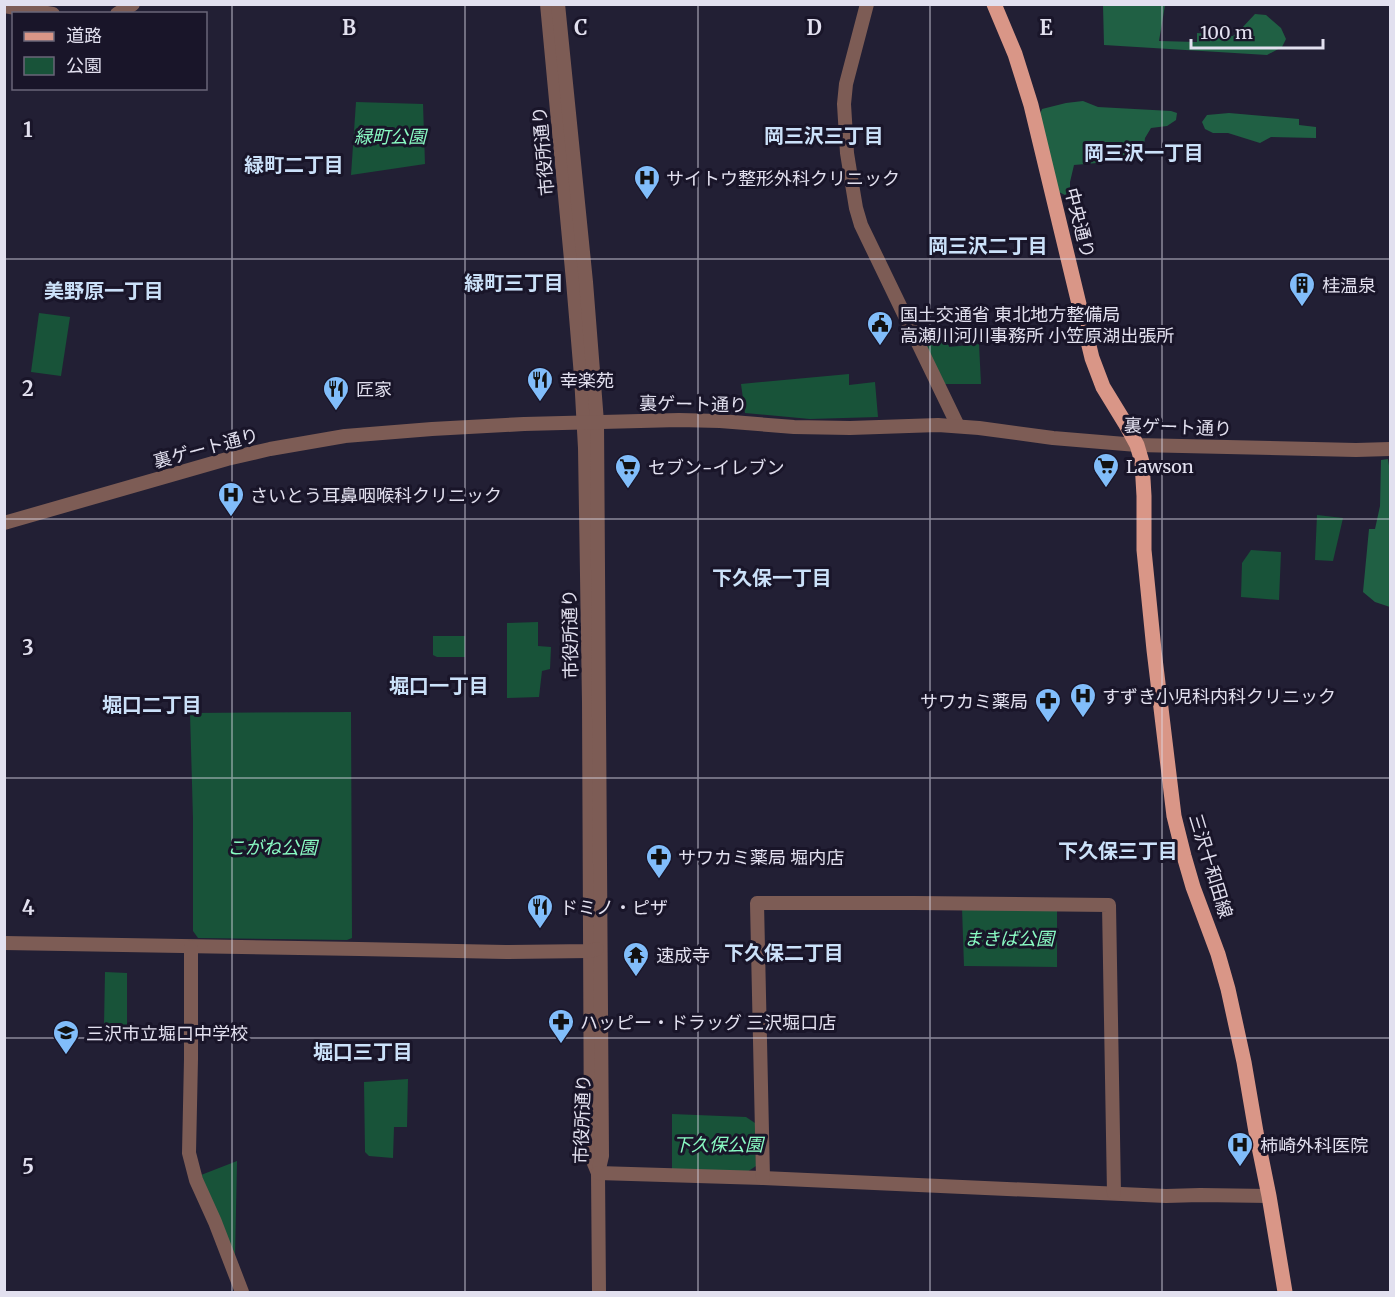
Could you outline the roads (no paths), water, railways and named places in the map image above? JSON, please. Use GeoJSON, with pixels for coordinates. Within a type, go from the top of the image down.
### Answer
{"type":"FeatureCollection","features":[{"type":"Feature","properties":{"kind":"main road","name":"中央通り"},"geometry":{"type":"LineString","coordinates":[[994,4],[1015,54],[1031,105],[1092,358],[1103,387],[1137,445]]}},
{"type":"Feature","properties":{"kind":"main road","name":"三沢十和田線"},"geometry":{"type":"LineString","coordinates":[[1137,445],[1142,462],[1144,550],[1150,614],[1174,816],[1193,887],[1218,954],[1245,1062],[1285,1293]]}},
{"type":"Feature","properties":{"kind":"street"},"geometry":{"type":"LineString","coordinates":[[120,12],[133,4]]}},
{"type":"Feature","properties":{"kind":"street","name":"市役所通り"},"geometry":{"type":"LineString","coordinates":[[547,4],[575,305],[591,422]]}},
{"type":"Feature","properties":{"kind":"street","name":"市役所通り"},"geometry":{"type":"LineString","coordinates":[[558,4],[586,282],[591,422],[596,949],[591,1156],[598,1173],[599,1293]]}},
{"type":"Feature","properties":{"kind":"street"},"geometry":{"type":"LineString","coordinates":[[867,4],[846,84],[844,104],[847,153],[856,208],[861,225],[958,426]]}},
{"type":"Feature","properties":{"kind":"street"},"geometry":{"type":"LineString","coordinates":[[4,6],[41,12]]}},
{"type":"Feature","properties":{"kind":"street","name":"裏ゲート通り"},"geometry":{"type":"LineString","coordinates":[[4,523],[227,459],[345,436],[432,429],[591,422],[720,421],[794,427],[958,426],[1053,438],[1137,445],[1390,449]]}},
{"type":"Feature","properties":{"kind":"street"},"geometry":{"type":"LineString","coordinates":[[763,1178],[757,903],[1109,905],[1114,1193]]}},
{"type":"Feature","properties":{"kind":"street"},"geometry":{"type":"LineString","coordinates":[[4,943],[506,952],[596,949]]}},
{"type":"Feature","properties":{"kind":"street"},"geometry":{"type":"LineString","coordinates":[[191,947],[189,1153],[196,1180],[242,1293]]}},
{"type":"Feature","properties":{"kind":"street"},"geometry":{"type":"LineString","coordinates":[[598,1173],[1166,1196],[1269,1196]]}},
{"type":"Feature","properties":{"kind":"place","name":"サイトウ整形外科クリニック"},"geometry":{"type":"Point","coordinates":[647,201]}},
{"type":"Feature","properties":{"kind":"place","name":"桂温泉"},"geometry":{"type":"Point","coordinates":[1302,308]}},
{"type":"Feature","properties":{"kind":"place","name":"国土交通省 東北地方整備局 高瀬川河川事務所 小笠原湖出張所"},"geometry":{"type":"Point","coordinates":[880,347]}},
{"type":"Feature","properties":{"kind":"place","name":"幸楽苑"},"geometry":{"type":"Point","coordinates":[540,403]}},
{"type":"Feature","properties":{"kind":"place","name":"匠家"},"geometry":{"type":"Point","coordinates":[336,412]}},
{"type":"Feature","properties":{"kind":"place","name":"Lawson"},"geometry":{"type":"Point","coordinates":[1106,489]}},
{"type":"Feature","properties":{"kind":"place","name":"セブン-イレブン"},"geometry":{"type":"Point","coordinates":[628,490]}},
{"type":"Feature","properties":{"kind":"place","name":"さいとう耳鼻咽喉科クリニック"},"geometry":{"type":"Point","coordinates":[231,518]}},
{"type":"Feature","properties":{"kind":"place","name":"すずき小児科内科クリニック"},"geometry":{"type":"Point","coordinates":[1083,719]}},
{"type":"Feature","properties":{"kind":"place","name":"サワカミ薬局"},"geometry":{"type":"Point","coordinates":[1048,724]}},
{"type":"Feature","properties":{"kind":"place","name":"サワカミ薬局 堀内店"},"geometry":{"type":"Point","coordinates":[659,880]}},
{"type":"Feature","properties":{"kind":"place","name":"ドミノ・ピザ"},"geometry":{"type":"Point","coordinates":[540,930]}},
{"type":"Feature","properties":{"kind":"place","name":"速成寺"},"geometry":{"type":"Point","coordinates":[636,978]}},
{"type":"Feature","properties":{"kind":"place","name":"ハッピー・ドラッグ 三沢堀口店"},"geometry":{"type":"Point","coordinates":[561,1045]}},
{"type":"Feature","properties":{"kind":"place","name":"三沢市立堀口中学校"},"geometry":{"type":"Point","coordinates":[66,1056]}},
{"type":"Feature","properties":{"kind":"place","name":"柿崎外科医院"},"geometry":{"type":"Point","coordinates":[1240,1168]}},
{"type":"Feature","properties":{"kind":"district","name":"岡三沢三丁目"},"geometry":{"type":"Point","coordinates":[824,135]}},
{"type":"Feature","properties":{"kind":"district","name":"岡三沢一丁目"},"geometry":{"type":"Point","coordinates":[1144,152]}},
{"type":"Feature","properties":{"kind":"district","name":"緑町二丁目"},"geometry":{"type":"Point","coordinates":[294,164]}},
{"type":"Feature","properties":{"kind":"district","name":"岡三沢二丁目"},"geometry":{"type":"Point","coordinates":[988,245]}},
{"type":"Feature","properties":{"kind":"district","name":"緑町三丁目"},"geometry":{"type":"Point","coordinates":[514,282]}},
{"type":"Feature","properties":{"kind":"district","name":"美野原一丁目"},"geometry":{"type":"Point","coordinates":[104,290]}},
{"type":"Feature","properties":{"kind":"district","name":"下久保一丁目"},"geometry":{"type":"Point","coordinates":[772,577]}},
{"type":"Feature","properties":{"kind":"district","name":"堀口一丁目"},"geometry":{"type":"Point","coordinates":[439,685]}},
{"type":"Feature","properties":{"kind":"district","name":"堀口二丁目"},"geometry":{"type":"Point","coordinates":[152,704]}},
{"type":"Feature","properties":{"kind":"district","name":"下久保三丁目"},"geometry":{"type":"Point","coordinates":[1118,850]}},
{"type":"Feature","properties":{"kind":"district","name":"下久保二丁目"},"geometry":{"type":"Point","coordinates":[784,952]}},
{"type":"Feature","properties":{"kind":"district","name":"堀口三丁目"},"geometry":{"type":"Point","coordinates":[363,1051]}},
{"type":"Feature","properties":{"kind":"park label","name":"緑町公園"},"geometry":{"type":"Point","coordinates":[390,136]}},
{"type":"Feature","properties":{"kind":"park label","name":"こがね公園"},"geometry":{"type":"Point","coordinates":[272,847]}},
{"type":"Feature","properties":{"kind":"park label","name":"まきば公園"},"geometry":{"type":"Point","coordinates":[1009,938]}},
{"type":"Feature","properties":{"kind":"park label","name":"下久保公園"},"geometry":{"type":"Point","coordinates":[718,1144]}}]}
